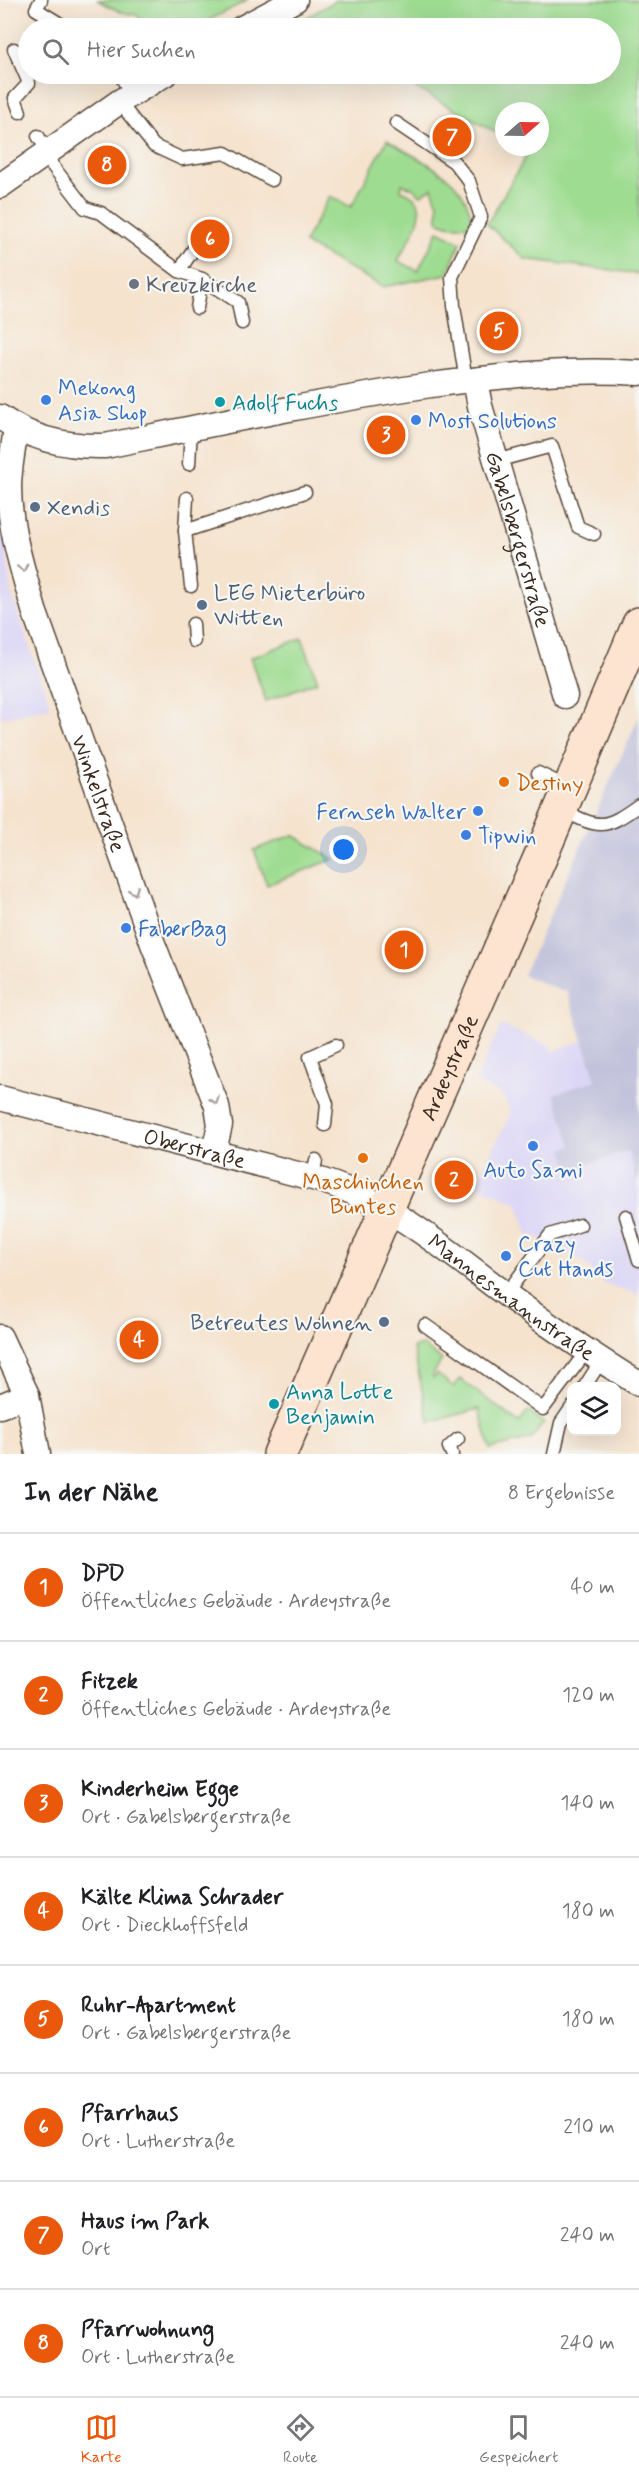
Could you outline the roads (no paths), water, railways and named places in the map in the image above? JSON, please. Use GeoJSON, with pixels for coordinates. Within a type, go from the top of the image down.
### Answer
{"type":"FeatureCollection","features":[{"type":"Feature","properties":{"kind":"main road","name":"Ardeystraße"},"geometry":{"type":"LineString","coordinates":[[280,1454],[639,624]]}},
{"type":"Feature","properties":{"kind":"street"},"geometry":{"type":"LineString","coordinates":[[261,18],[295,0]]}},
{"type":"Feature","properties":{"kind":"street"},"geometry":{"type":"LineString","coordinates":[[0,186],[44,148],[124,91],[141,84]]}},
{"type":"Feature","properties":{"kind":"street"},"geometry":{"type":"LineString","coordinates":[[8,422],[58,443],[80,447],[105,446],[355,396],[526,374],[601,370],[639,372]]}},
{"type":"Feature","properties":{"kind":"street","name":"Gabelsbergerstraße"},"geometry":{"type":"LineString","coordinates":[[471,380],[565,696]]}},
{"type":"Feature","properties":{"kind":"street","name":"Winkelstraße"},"geometry":{"type":"LineString","coordinates":[[8,422],[12,525],[34,610],[153,944],[218,1106],[220,1125],[214,1151]]}},
{"type":"Feature","properties":{"kind":"street","name":"Oberstraße"},"geometry":{"type":"LineString","coordinates":[[0,1098],[214,1151],[315,1169],[386,1209]]}},
{"type":"Feature","properties":{"kind":"street","name":"Mannesmannstraße"},"geometry":{"type":"LineString","coordinates":[[386,1209],[594,1356],[639,1384]]}},
{"type":"Feature","properties":{"kind":"street"},"geometry":{"type":"LineString","coordinates":[[0,1337],[27,1395],[38,1454]]}},
{"type":"Feature","properties":{"kind":"street"},"geometry":{"type":"LineString","coordinates":[[0,1406],[27,1395]]}},
{"type":"Feature","properties":{"kind":"lane"},"geometry":{"type":"LineString","coordinates":[[41,0],[36,9],[51,18]]}},
{"type":"Feature","properties":{"kind":"lane"},"geometry":{"type":"LineString","coordinates":[[14,49],[18,58]]}},
{"type":"Feature","properties":{"kind":"lane"},"geometry":{"type":"LineString","coordinates":[[21,112],[15,98],[28,84]]}},
{"type":"Feature","properties":{"kind":"lane"},"geometry":{"type":"LineString","coordinates":[[124,91],[154,146],[182,159],[225,153],[272,180]]}},
{"type":"Feature","properties":{"kind":"lane"},"geometry":{"type":"LineString","coordinates":[[396,123],[454,162],[469,181],[481,217],[452,277],[453,297],[471,380]]}},
{"type":"Feature","properties":{"kind":"lane"},"geometry":{"type":"LineString","coordinates":[[44,148],[85,208],[101,213],[179,271],[202,279],[238,302],[242,322]]}},
{"type":"Feature","properties":{"kind":"lane"},"geometry":{"type":"LineString","coordinates":[[179,271],[195,247]]}},
{"type":"Feature","properties":{"kind":"lane"},"geometry":{"type":"LineString","coordinates":[[197,308],[202,279]]}},
{"type":"Feature","properties":{"kind":"lane"},"geometry":{"type":"LineString","coordinates":[[189,464],[191,429]]}},
{"type":"Feature","properties":{"kind":"lane"},"geometry":{"type":"LineString","coordinates":[[496,461],[552,446],[578,527],[594,534]]}},
{"type":"Feature","properties":{"kind":"lane"},"geometry":{"type":"LineString","coordinates":[[185,531],[305,492]]}},
{"type":"Feature","properties":{"kind":"lane"},"geometry":{"type":"LineString","coordinates":[[187,498],[185,531],[191,586]]}},
{"type":"Feature","properties":{"kind":"lane"},"geometry":{"type":"LineString","coordinates":[[193,624],[194,641]]}},
{"type":"Feature","properties":{"kind":"lane"},"geometry":{"type":"LineString","coordinates":[[538,773],[591,825],[616,821],[639,805]]}},
{"type":"Feature","properties":{"kind":"lane"},"geometry":{"type":"LineString","coordinates":[[325,1125],[327,1104],[310,1057],[336,1045]]}},
{"type":"Feature","properties":{"kind":"lane"},"geometry":{"type":"LineString","coordinates":[[626,1216],[639,1260]]}},
{"type":"Feature","properties":{"kind":"lane"},"geometry":{"type":"LineString","coordinates":[[506,1294],[550,1235],[580,1225]]}},
{"type":"Feature","properties":{"kind":"lane"},"geometry":{"type":"LineString","coordinates":[[425,1325],[543,1409],[594,1356]]}},
{"type":"Feature","properties":{"kind":"lane"},"geometry":{"type":"LineString","coordinates":[[586,1382],[594,1356]]}},
{"type":"Feature","properties":{"kind":"lane"},"geometry":{"type":"LineString","coordinates":[[554,1454],[561,1423],[567,1414]]}},
{"type":"Feature","properties":{"kind":"lane"},"geometry":{"type":"LineString","coordinates":[[452,1454],[449,1447],[458,1438]]}},
{"type":"Feature","properties":{"kind":"place","name":"Haus im Park"},"geometry":{"type":"Point","coordinates":[452,137]}},
{"type":"Feature","properties":{"kind":"place","name":"Pfarrwohnung"},"geometry":{"type":"Point","coordinates":[107,165]}},
{"type":"Feature","properties":{"kind":"place","name":"Pfarrhaus"},"geometry":{"type":"Point","coordinates":[210,239]}},
{"type":"Feature","properties":{"kind":"place","name":"Kreuzkirche"},"geometry":{"type":"Point","coordinates":[134,284]}},
{"type":"Feature","properties":{"kind":"place","name":"Ruhr-Apartment"},"geometry":{"type":"Point","coordinates":[499,331]}},
{"type":"Feature","properties":{"kind":"place","name":"Mekong Asia Shop"},"geometry":{"type":"Point","coordinates":[46,400]}},
{"type":"Feature","properties":{"kind":"place","name":"Adolf Fuchs"},"geometry":{"type":"Point","coordinates":[220,402]}},
{"type":"Feature","properties":{"kind":"place","name":"Most Solutions"},"geometry":{"type":"Point","coordinates":[416,420]}},
{"type":"Feature","properties":{"kind":"place","name":"Kinderheim Egge"},"geometry":{"type":"Point","coordinates":[386,435]}},
{"type":"Feature","properties":{"kind":"place","name":"Xendis"},"geometry":{"type":"Point","coordinates":[35,507]}},
{"type":"Feature","properties":{"kind":"place","name":"LEG Mieterbüro Witten"},"geometry":{"type":"Point","coordinates":[202,605]}},
{"type":"Feature","properties":{"kind":"place","name":"Destiny"},"geometry":{"type":"Point","coordinates":[504,782]}},
{"type":"Feature","properties":{"kind":"place","name":"Fernseh Walter"},"geometry":{"type":"Point","coordinates":[478,811]}},
{"type":"Feature","properties":{"kind":"place","name":"Tipwin"},"geometry":{"type":"Point","coordinates":[466,835]}},
{"type":"Feature","properties":{"kind":"place","name":"FaberBag"},"geometry":{"type":"Point","coordinates":[126,928]}},
{"type":"Feature","properties":{"kind":"place","name":"DPD"},"geometry":{"type":"Point","coordinates":[404,950]}},
{"type":"Feature","properties":{"kind":"place","name":"Auto Sami"},"geometry":{"type":"Point","coordinates":[533,1146]}},
{"type":"Feature","properties":{"kind":"place","name":"Maschinchen Buntes"},"geometry":{"type":"Point","coordinates":[363,1158]}},
{"type":"Feature","properties":{"kind":"place","name":"Fitzek"},"geometry":{"type":"Point","coordinates":[454,1180]}},
{"type":"Feature","properties":{"kind":"place","name":"Crazy Cut Hands"},"geometry":{"type":"Point","coordinates":[506,1256]}},
{"type":"Feature","properties":{"kind":"place","name":"Betreutes Wohnen"},"geometry":{"type":"Point","coordinates":[384,1322]}},
{"type":"Feature","properties":{"kind":"place","name":"Kälte Klima Schrader"},"geometry":{"type":"Point","coordinates":[139,1340]}},
{"type":"Feature","properties":{"kind":"place","name":"Anna Lotte Benjamin"},"geometry":{"type":"Point","coordinates":[274,1404]}}]}
